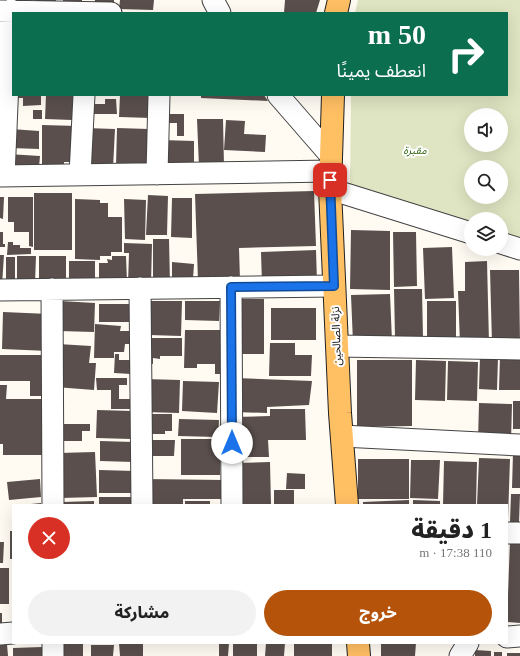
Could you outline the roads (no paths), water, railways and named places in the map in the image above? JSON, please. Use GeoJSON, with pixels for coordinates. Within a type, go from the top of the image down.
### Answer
{"type":"FeatureCollection","features":[{"type":"Feature","properties":{"kind":"main road"},"geometry":{"type":"LineString","coordinates":[[336,12],[339,0]]}},
{"type":"Feature","properties":{"kind":"main road","name":"نزلة الصالحين"},"geometry":{"type":"LineString","coordinates":[[333,96],[331,172],[334,286],[347,504]]}},
{"type":"Feature","properties":{"kind":"main road"},"geometry":{"type":"LineString","coordinates":[[358,644],[359,656]]}},
{"type":"Feature","properties":{"kind":"street"},"geometry":{"type":"LineString","coordinates":[[213,0],[219,12]]}},
{"type":"Feature","properties":{"kind":"street"},"geometry":{"type":"LineString","coordinates":[[87,12],[6,10],[2,176],[331,172],[464,230]]}},
{"type":"Feature","properties":{"kind":"street"},"geometry":{"type":"LineString","coordinates":[[80,175],[84,96]]}},
{"type":"Feature","properties":{"kind":"street"},"geometry":{"type":"LineString","coordinates":[[157,174],[159,96]]}},
{"type":"Feature","properties":{"kind":"street"},"geometry":{"type":"LineString","coordinates":[[279,96],[331,172]]}},
{"type":"Feature","properties":{"kind":"street"},"geometry":{"type":"LineString","coordinates":[[508,245],[520,249]]}},
{"type":"Feature","properties":{"kind":"street"},"geometry":{"type":"LineString","coordinates":[[0,290],[334,286]]}},
{"type":"Feature","properties":{"kind":"street"},"geometry":{"type":"LineString","coordinates":[[231,287],[232,504]]}},
{"type":"Feature","properties":{"kind":"street"},"geometry":{"type":"LineString","coordinates":[[140,288],[142,504]]}},
{"type":"Feature","properties":{"kind":"street"},"geometry":{"type":"LineString","coordinates":[[52,290],[53,504]]}},
{"type":"Feature","properties":{"kind":"street"},"geometry":{"type":"LineString","coordinates":[[337,346],[520,349]]}},
{"type":"Feature","properties":{"kind":"street"},"geometry":{"type":"LineString","coordinates":[[342,436],[520,445]]}},
{"type":"Feature","properties":{"kind":"street"},"geometry":{"type":"LineString","coordinates":[[508,533],[520,533]]}},
{"type":"Feature","properties":{"kind":"street"},"geometry":{"type":"LineString","coordinates":[[0,634],[12,632]]}},
{"type":"Feature","properties":{"kind":"street"},"geometry":{"type":"LineString","coordinates":[[508,637],[520,636]]}},
{"type":"Feature","properties":{"kind":"street"},"geometry":{"type":"LineString","coordinates":[[53,644],[54,656]]}},
{"type":"Feature","properties":{"kind":"street"},"geometry":{"type":"LineString","coordinates":[[460,656],[467,644]]}},
{"type":"Feature","properties":{"kind":"park label","name":"مقبرة"},"geometry":{"type":"Point","coordinates":[415,150]}}]}
